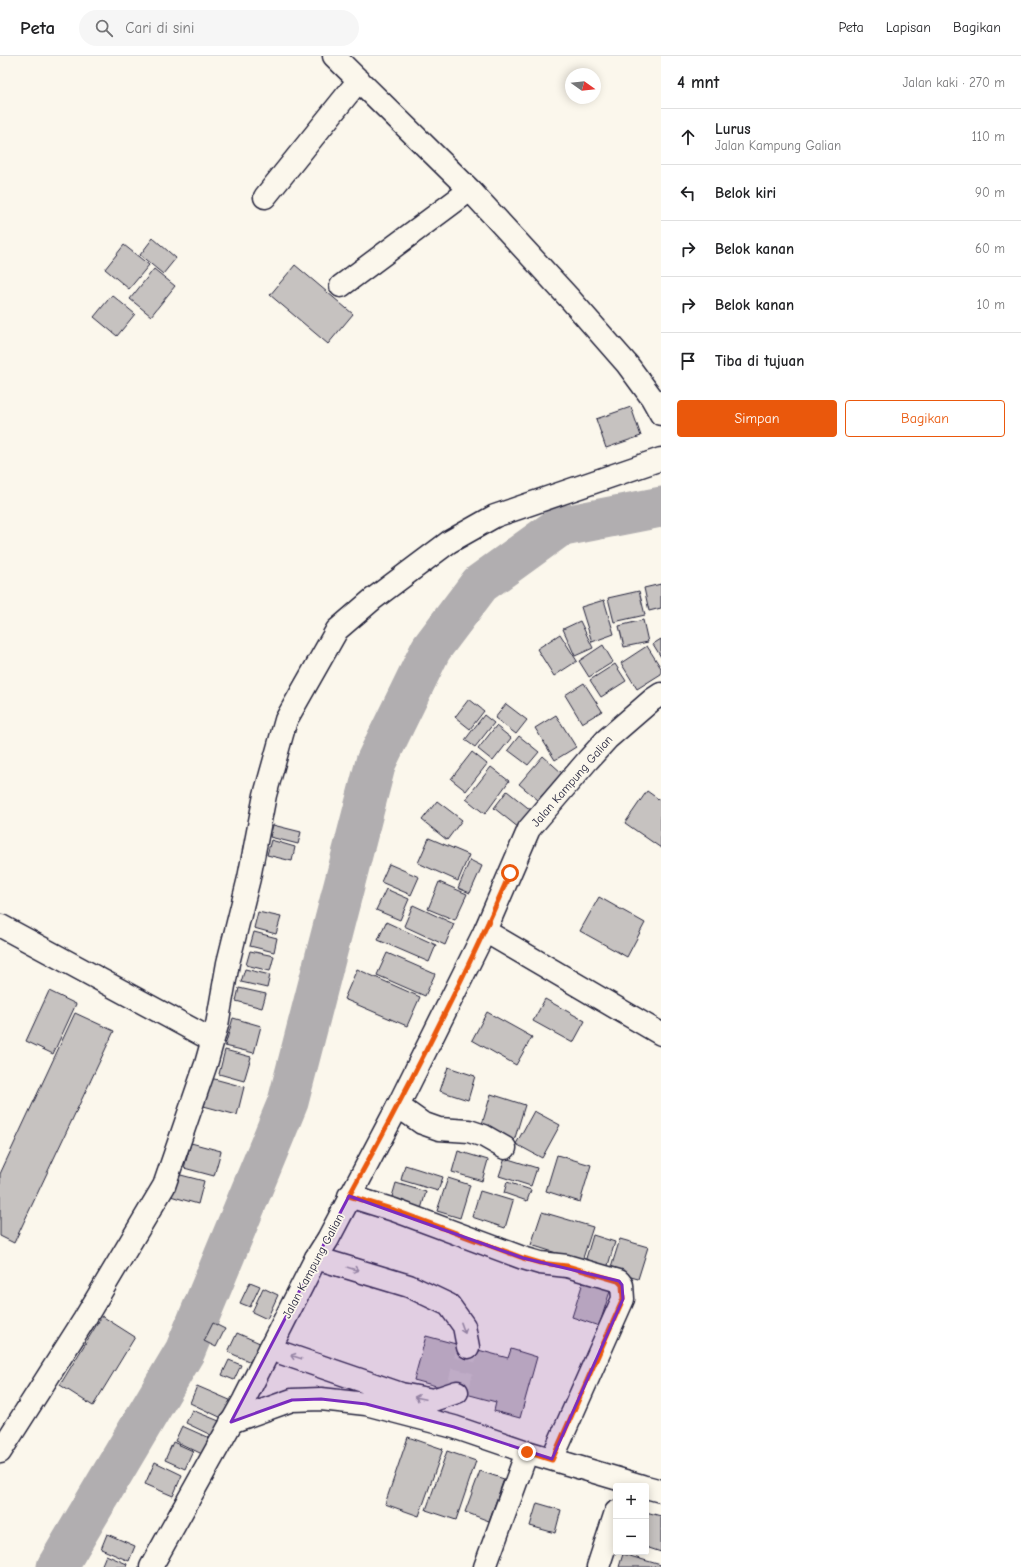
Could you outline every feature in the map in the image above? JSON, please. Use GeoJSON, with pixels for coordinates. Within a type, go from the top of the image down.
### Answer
{"type":"FeatureCollection","features":[{"type":"Feature","properties":{"kind":"street"},"geometry":{"type":"LineString","coordinates":[[334,56],[470,190],[570,299],[627,364],[652,398],[661,414]]}},
{"type":"Feature","properties":{"kind":"street"},"geometry":{"type":"LineString","coordinates":[[265,197],[359,80]]}},
{"type":"Feature","properties":{"kind":"street"},"geometry":{"type":"LineString","coordinates":[[341,286],[470,190]]}},
{"type":"Feature","properties":{"kind":"street"},"geometry":{"type":"LineString","coordinates":[[0,1452],[84,1320],[164,1186],[206,1064],[217,1025],[228,963],[249,878],[265,795],[286,720],[336,630],[373,599],[449,542],[495,516],[661,459]]}},
{"type":"Feature","properties":{"kind":"street","name":"Jalan Kampung Galian"},"geometry":{"type":"LineString","coordinates":[[151,1567],[231,1422],[316,1258],[328,1239],[349,1196],[398,1106],[485,932],[530,829],[607,739],[661,694]]}},
{"type":"Feature","properties":{"kind":"street"},"geometry":{"type":"LineString","coordinates":[[1,926],[212,1040]]}},
{"type":"Feature","properties":{"kind":"street"},"geometry":{"type":"LineString","coordinates":[[485,932],[661,1034]]}},
{"type":"Feature","properties":{"kind":"street"},"geometry":{"type":"LineString","coordinates":[[398,1106],[422,1124],[439,1129],[469,1131],[484,1136],[505,1148]]}},
{"type":"Feature","properties":{"kind":"street"},"geometry":{"type":"LineString","coordinates":[[349,1196],[394,1210],[523,1258],[540,1263],[567,1266],[618,1281],[622,1285],[623,1299],[552,1460]]}},
{"type":"Feature","properties":{"kind":"street"},"geometry":{"type":"LineString","coordinates":[[316,1258],[409,1286],[449,1305],[464,1326],[468,1347]]}},
{"type":"Feature","properties":{"kind":"street"},"geometry":{"type":"LineString","coordinates":[[270,1349],[401,1394],[433,1400],[457,1392]]}},
{"type":"Feature","properties":{"kind":"street"},"geometry":{"type":"LineString","coordinates":[[231,1422],[292,1400],[321,1399],[366,1404],[454,1427],[527,1452],[627,1483]]}},
{"type":"Feature","properties":{"kind":"street"},"geometry":{"type":"LineString","coordinates":[[485,1567],[527,1452]]}},
{"type":"Feature","properties":{"kind":"street"},"geometry":{"type":"LineString","coordinates":[[649,1488],[661,1491]]}},
{"type":"Feature","properties":{"kind":"street"},"geometry":{"type":"LineString","coordinates":[[598,1567],[614,1519]]}},
{"type":"Feature","properties":{"kind":"highlighted area"},"geometry":{"type":"Polygon","coordinates":[[[349,1196],[523,1258],[619,1281],[622,1285],[623,1299],[552,1459],[454,1427],[366,1404],[321,1399],[292,1400],[231,1422],[349,1196]]]}},
{"type":"Feature","properties":{"kind":"building"},"geometry":{"type":"Polygon","coordinates":[[[153,238],[176,258],[163,274],[140,255],[153,238]]]}},
{"type":"Feature","properties":{"kind":"building"},"geometry":{"type":"Polygon","coordinates":[[[124,245],[149,265],[129,289],[105,269],[124,245]]]}},
{"type":"Feature","properties":{"kind":"building"},"geometry":{"type":"Polygon","coordinates":[[[295,265],[353,314],[328,344],[270,295],[295,265]]]}},
{"type":"Feature","properties":{"kind":"building"},"geometry":{"type":"Polygon","coordinates":[[[154,269],[175,286],[151,316],[130,299],[154,269]]]}},
{"type":"Feature","properties":{"kind":"building"},"geometry":{"type":"Polygon","coordinates":[[[112,295],[135,314],[117,336],[94,317],[112,295]]]}},
{"type":"Feature","properties":{"kind":"building"},"geometry":{"type":"Polygon","coordinates":[[[631,407],[641,436],[606,448],[596,419],[631,407]]]}},
{"type":"Feature","properties":{"kind":"building"},"geometry":{"type":"Polygon","coordinates":[[[661,584],[661,608],[649,611],[644,588],[661,584]]]}},
{"type":"Feature","properties":{"kind":"building"},"geometry":{"type":"Polygon","coordinates":[[[639,591],[645,615],[614,622],[608,598],[639,591]]]}},
{"type":"Feature","properties":{"kind":"building"},"geometry":{"type":"Polygon","coordinates":[[[604,600],[614,634],[592,642],[581,607],[604,600]]]}},
{"type":"Feature","properties":{"kind":"building"},"geometry":{"type":"Polygon","coordinates":[[[643,620],[648,642],[624,647],[619,626],[643,620]]]}},
{"type":"Feature","properties":{"kind":"building"},"geometry":{"type":"Polygon","coordinates":[[[580,621],[593,648],[575,656],[563,629],[580,621]]]}},
{"type":"Feature","properties":{"kind":"building"},"geometry":{"type":"Polygon","coordinates":[[[560,634],[577,661],[554,676],[537,649],[560,634]]]}},
{"type":"Feature","properties":{"kind":"building"},"geometry":{"type":"Polygon","coordinates":[[[661,639],[661,657],[653,644],[661,639]]]}},
{"type":"Feature","properties":{"kind":"building"},"geometry":{"type":"Polygon","coordinates":[[[603,645],[613,662],[589,677],[579,661],[603,645]]]}},
{"type":"Feature","properties":{"kind":"building"},"geometry":{"type":"Polygon","coordinates":[[[647,646],[661,668],[661,674],[637,689],[621,663],[647,646]]]}},
{"type":"Feature","properties":{"kind":"building"},"geometry":{"type":"Polygon","coordinates":[[[615,664],[626,681],[601,697],[590,680],[615,664]]]}},
{"type":"Feature","properties":{"kind":"building"},"geometry":{"type":"Polygon","coordinates":[[[584,683],[602,711],[582,723],[565,695],[584,683]]]}},
{"type":"Feature","properties":{"kind":"building"},"geometry":{"type":"Polygon","coordinates":[[[469,699],[484,711],[470,729],[455,717],[469,699]]]}},
{"type":"Feature","properties":{"kind":"building"},"geometry":{"type":"Polygon","coordinates":[[[506,704],[527,720],[516,734],[495,718],[506,704]]]}},
{"type":"Feature","properties":{"kind":"building"},"geometry":{"type":"Polygon","coordinates":[[[484,715],[494,723],[475,747],[465,740],[484,715]]]}},
{"type":"Feature","properties":{"kind":"building"},"geometry":{"type":"Polygon","coordinates":[[[556,715],[576,747],[555,760],[535,728],[556,715]]]}},
{"type":"Feature","properties":{"kind":"building"},"geometry":{"type":"Polygon","coordinates":[[[496,726],[511,738],[493,761],[478,749],[496,726]]]}},
{"type":"Feature","properties":{"kind":"building"},"geometry":{"type":"Polygon","coordinates":[[[519,736],[539,752],[528,765],[508,750],[519,736]]]}},
{"type":"Feature","properties":{"kind":"building"},"geometry":{"type":"Polygon","coordinates":[[[472,752],[487,764],[466,791],[451,779],[472,752]]]}},
{"type":"Feature","properties":{"kind":"building"},"geometry":{"type":"Polygon","coordinates":[[[543,756],[562,773],[538,800],[519,784],[543,756]]]}},
{"type":"Feature","properties":{"kind":"building"},"geometry":{"type":"Polygon","coordinates":[[[491,767],[509,781],[485,814],[466,799],[491,767]]]}},
{"type":"Feature","properties":{"kind":"building"},"geometry":{"type":"Polygon","coordinates":[[[507,791],[532,811],[519,828],[494,808],[507,791]]]}},
{"type":"Feature","properties":{"kind":"building"},"geometry":{"type":"Polygon","coordinates":[[[647,791],[661,801],[661,848],[625,823],[647,791]]]}},
{"type":"Feature","properties":{"kind":"building"},"geometry":{"type":"Polygon","coordinates":[[[437,801],[462,820],[447,840],[422,820],[437,801]]]}},
{"type":"Feature","properties":{"kind":"building"},"geometry":{"type":"Polygon","coordinates":[[[273,825],[301,832],[298,844],[270,837],[273,825]]]}},
{"type":"Feature","properties":{"kind":"building"},"geometry":{"type":"Polygon","coordinates":[[[429,838],[469,855],[458,881],[418,863],[429,838]]]}},
{"type":"Feature","properties":{"kind":"building"},"geometry":{"type":"Polygon","coordinates":[[[271,840],[295,847],[292,861],[267,855],[271,840]]]}},
{"type":"Feature","properties":{"kind":"building"},"geometry":{"type":"Polygon","coordinates":[[[470,860],[482,866],[470,893],[458,888],[470,860]]]}},
{"type":"Feature","properties":{"kind":"building"},"geometry":{"type":"Polygon","coordinates":[[[389,864],[419,877],[411,895],[381,882],[389,864]]]}},
{"type":"Feature","properties":{"kind":"building"},"geometry":{"type":"Polygon","coordinates":[[[439,882],[467,894],[455,920],[428,909],[439,882]]]}},
{"type":"Feature","properties":{"kind":"building"},"geometry":{"type":"Polygon","coordinates":[[[386,889],[409,899],[400,920],[376,910],[386,889]]]}},
{"type":"Feature","properties":{"kind":"building"},"geometry":{"type":"Polygon","coordinates":[[[599,897],[645,923],[627,957],[580,931],[599,897]]]}},
{"type":"Feature","properties":{"kind":"building"},"geometry":{"type":"Polygon","coordinates":[[[413,905],[454,924],[445,945],[404,926],[413,905]]]}},
{"type":"Feature","properties":{"kind":"building"},"geometry":{"type":"Polygon","coordinates":[[[258,912],[281,917],[276,934],[254,928],[258,912]]]}},
{"type":"Feature","properties":{"kind":"building"},"geometry":{"type":"Polygon","coordinates":[[[386,922],[436,945],[429,962],[378,940],[386,922]]]}},
{"type":"Feature","properties":{"kind":"building"},"geometry":{"type":"Polygon","coordinates":[[[254,932],[277,938],[274,952],[250,946],[254,932]]]}},
{"type":"Feature","properties":{"kind":"building"},"geometry":{"type":"Polygon","coordinates":[[[250,951],[274,956],[270,971],[246,965],[250,951]]]}},
{"type":"Feature","properties":{"kind":"building"},"geometry":{"type":"Polygon","coordinates":[[[387,953],[435,974],[425,996],[377,975],[387,953]]]}},
{"type":"Feature","properties":{"kind":"building"},"geometry":{"type":"Polygon","coordinates":[[[245,969],[270,975],[267,988],[241,982],[245,969]]]}},
{"type":"Feature","properties":{"kind":"building"},"geometry":{"type":"Polygon","coordinates":[[[357,969],[420,997],[407,1026],[344,999],[357,969]]]}},
{"type":"Feature","properties":{"kind":"building"},"geometry":{"type":"Polygon","coordinates":[[[239,988],[266,994],[262,1008],[236,1001],[239,988]]]}},
{"type":"Feature","properties":{"kind":"building"},"geometry":{"type":"Polygon","coordinates":[[[49,991],[76,1004],[53,1054],[26,1041],[49,991]]]}},
{"type":"Feature","properties":{"kind":"building"},"geometry":{"type":"Polygon","coordinates":[[[545,999],[585,1021],[573,1043],[533,1021],[545,999]]]}},
{"type":"Feature","properties":{"kind":"building"},"geometry":{"type":"Polygon","coordinates":[[[487,1012],[532,1037],[516,1065],[472,1040],[487,1012]]]}},
{"type":"Feature","properties":{"kind":"building"},"geometry":{"type":"Polygon","coordinates":[[[75,1013],[114,1031],[14,1243],[0,1236],[0,1174],[75,1013]]]}},
{"type":"Feature","properties":{"kind":"building"},"geometry":{"type":"Polygon","coordinates":[[[233,1018],[261,1026],[254,1053],[225,1046],[233,1018]]]}},
{"type":"Feature","properties":{"kind":"building"},"geometry":{"type":"Polygon","coordinates":[[[225,1050],[251,1057],[244,1081],[219,1074],[225,1050]]]}},
{"type":"Feature","properties":{"kind":"building"},"geometry":{"type":"Polygon","coordinates":[[[448,1067],[475,1076],[468,1100],[440,1091],[448,1067]]]}},
{"type":"Feature","properties":{"kind":"building"},"geometry":{"type":"Polygon","coordinates":[[[207,1077],[244,1087],[237,1115],[200,1105],[207,1077]]]}},
{"type":"Feature","properties":{"kind":"building"},"geometry":{"type":"Polygon","coordinates":[[[491,1094],[525,1105],[514,1141],[480,1131],[491,1094]]]}},
{"type":"Feature","properties":{"kind":"building"},"geometry":{"type":"Polygon","coordinates":[[[534,1111],[560,1125],[542,1158],[516,1144],[534,1111]]]}},
{"type":"Feature","properties":{"kind":"building"},"geometry":{"type":"Polygon","coordinates":[[[191,1143],[221,1151],[214,1176],[184,1168],[191,1143]]]}},
{"type":"Feature","properties":{"kind":"building"},"geometry":{"type":"Polygon","coordinates":[[[458,1151],[488,1160],[482,1181],[452,1172],[458,1151]]]}},
{"type":"Feature","properties":{"kind":"building"},"geometry":{"type":"Polygon","coordinates":[[[557,1155],[591,1165],[580,1202],[546,1191],[557,1155]]]}},
{"type":"Feature","properties":{"kind":"building"},"geometry":{"type":"Polygon","coordinates":[[[505,1158],[537,1168],[531,1186],[499,1176],[505,1158]]]}},
{"type":"Feature","properties":{"kind":"building"},"geometry":{"type":"Polygon","coordinates":[[[405,1165],[443,1177],[438,1191],[401,1180],[405,1165]]]}},
{"type":"Feature","properties":{"kind":"building"},"geometry":{"type":"Polygon","coordinates":[[[173,1173],[204,1181],[198,1204],[167,1195],[173,1173]]]}},
{"type":"Feature","properties":{"kind":"building"},"geometry":{"type":"Polygon","coordinates":[[[448,1178],[470,1185],[460,1218],[437,1211],[448,1178]]]}},
{"type":"Feature","properties":{"kind":"building"},"geometry":{"type":"Polygon","coordinates":[[[507,1182],[531,1190],[527,1201],[504,1193],[507,1182]]]}},
{"type":"Feature","properties":{"kind":"building"},"geometry":{"type":"Polygon","coordinates":[[[396,1183],[426,1192],[421,1209],[391,1200],[396,1183]]]}},
{"type":"Feature","properties":{"kind":"building"},"geometry":{"type":"Polygon","coordinates":[[[480,1191],[513,1201],[505,1228],[472,1217],[480,1191]]]}},
{"type":"Feature","properties":{"kind":"building"},"geometry":{"type":"Polygon","coordinates":[[[542,1212],[593,1227],[582,1261],[531,1245],[542,1212]]]}},
{"type":"Feature","properties":{"kind":"building"},"geometry":{"type":"Polygon","coordinates":[[[593,1235],[615,1242],[606,1272],[584,1265],[593,1235]]]}},
{"type":"Feature","properties":{"kind":"building"},"geometry":{"type":"Polygon","coordinates":[[[620,1239],[648,1247],[638,1279],[610,1271],[620,1239]]]}},
{"type":"Feature","properties":{"kind":"building"},"geometry":{"type":"Polygon","coordinates":[[[584,1279],[611,1288],[599,1326],[572,1317],[584,1279]]]}},
{"type":"Feature","properties":{"kind":"building"},"geometry":{"type":"Polygon","coordinates":[[[250,1282],[260,1286],[250,1307],[240,1303],[250,1282]]]}},
{"type":"Feature","properties":{"kind":"building"},"geometry":{"type":"Polygon","coordinates":[[[263,1288],[278,1295],[267,1319],[252,1312],[263,1288]]]}},
{"type":"Feature","properties":{"kind":"building"},"geometry":{"type":"Polygon","coordinates":[[[102,1316],[135,1337],[93,1406],[60,1385],[102,1316]]]}},
{"type":"Feature","properties":{"kind":"building"},"geometry":{"type":"Polygon","coordinates":[[[213,1323],[225,1329],[216,1347],[204,1341],[213,1323]]]}},
{"type":"Feature","properties":{"kind":"building"},"geometry":{"type":"Polygon","coordinates":[[[237,1333],[262,1344],[253,1363],[228,1352],[237,1333]]]}},
{"type":"Feature","properties":{"kind":"building"},"geometry":{"type":"Polygon","coordinates":[[[426,1336],[508,1358],[511,1349],[537,1357],[520,1418],[494,1411],[496,1402],[414,1380],[426,1336]]]}},
{"type":"Feature","properties":{"kind":"building"},"geometry":{"type":"Polygon","coordinates":[[[229,1360],[241,1365],[234,1380],[222,1375],[229,1360]]]}},
{"type":"Feature","properties":{"kind":"building"},"geometry":{"type":"Polygon","coordinates":[[[197,1386],[232,1401],[224,1419],[190,1403],[197,1386]]]}},
{"type":"Feature","properties":{"kind":"building"},"geometry":{"type":"Polygon","coordinates":[[[192,1410],[219,1421],[213,1436],[186,1423],[192,1410]]]}},
{"type":"Feature","properties":{"kind":"building"},"geometry":{"type":"Polygon","coordinates":[[[182,1426],[209,1438],[202,1454],[175,1441],[182,1426]]]}},
{"type":"Feature","properties":{"kind":"building"},"geometry":{"type":"Polygon","coordinates":[[[408,1437],[443,1449],[419,1516],[385,1504],[408,1437]]]}},
{"type":"Feature","properties":{"kind":"building"},"geometry":{"type":"Polygon","coordinates":[[[173,1442],[193,1451],[185,1469],[165,1460],[173,1442]]]}},
{"type":"Feature","properties":{"kind":"building"},"geometry":{"type":"Polygon","coordinates":[[[447,1451],[476,1461],[456,1520],[426,1510],[447,1451]]]}},
{"type":"Feature","properties":{"kind":"building"},"geometry":{"type":"Polygon","coordinates":[[[155,1462],[182,1475],[173,1496],[145,1484],[155,1462]]]}},
{"type":"Feature","properties":{"kind":"building"},"geometry":{"type":"Polygon","coordinates":[[[480,1471],[504,1479],[489,1521],[465,1512],[480,1471]]]}},
{"type":"Feature","properties":{"kind":"building"},"geometry":{"type":"Polygon","coordinates":[[[537,1503],[561,1510],[555,1533],[530,1526],[537,1503]]]}},
{"type":"Feature","properties":{"kind":"building"},"geometry":{"type":"Polygon","coordinates":[[[649,1513],[661,1516],[661,1552],[649,1548],[649,1513]]]}},
{"type":"Feature","properties":{"kind":"building"},"geometry":{"type":"Polygon","coordinates":[[[107,1534],[135,1546],[129,1561],[101,1549],[107,1534]]]}},
{"type":"Feature","properties":{"kind":"building"},"geometry":{"type":"Polygon","coordinates":[[[106,1555],[127,1564],[126,1567],[101,1567],[106,1555]]]}},
{"type":"Feature","properties":{"kind":"building"},"geometry":{"type":"Polygon","coordinates":[[[623,1555],[661,1565],[661,1567],[619,1567],[623,1555]]]}},
{"type":"Feature","properties":{"kind":"waterway"},"geometry":{"type":"LineString","coordinates":[[57,1567],[185,1351],[288,1102],[376,762],[431,649],[480,584],[559,527],[661,507]]}},
{"type":"Feature","properties":{"kind":"tunnel"},"geometry":{"type":"LineString","coordinates":[[457,1392],[468,1347]]}},
{"type":"Feature","properties":{"kind":"route"},"geometry":{"type":"LineString","coordinates":[[510,873],[485,932],[398,1106],[349,1196],[394,1210],[523,1258],[540,1263],[567,1266],[618,1281],[622,1285],[624,1291],[623,1299],[552,1460],[527,1452]]}}]}
